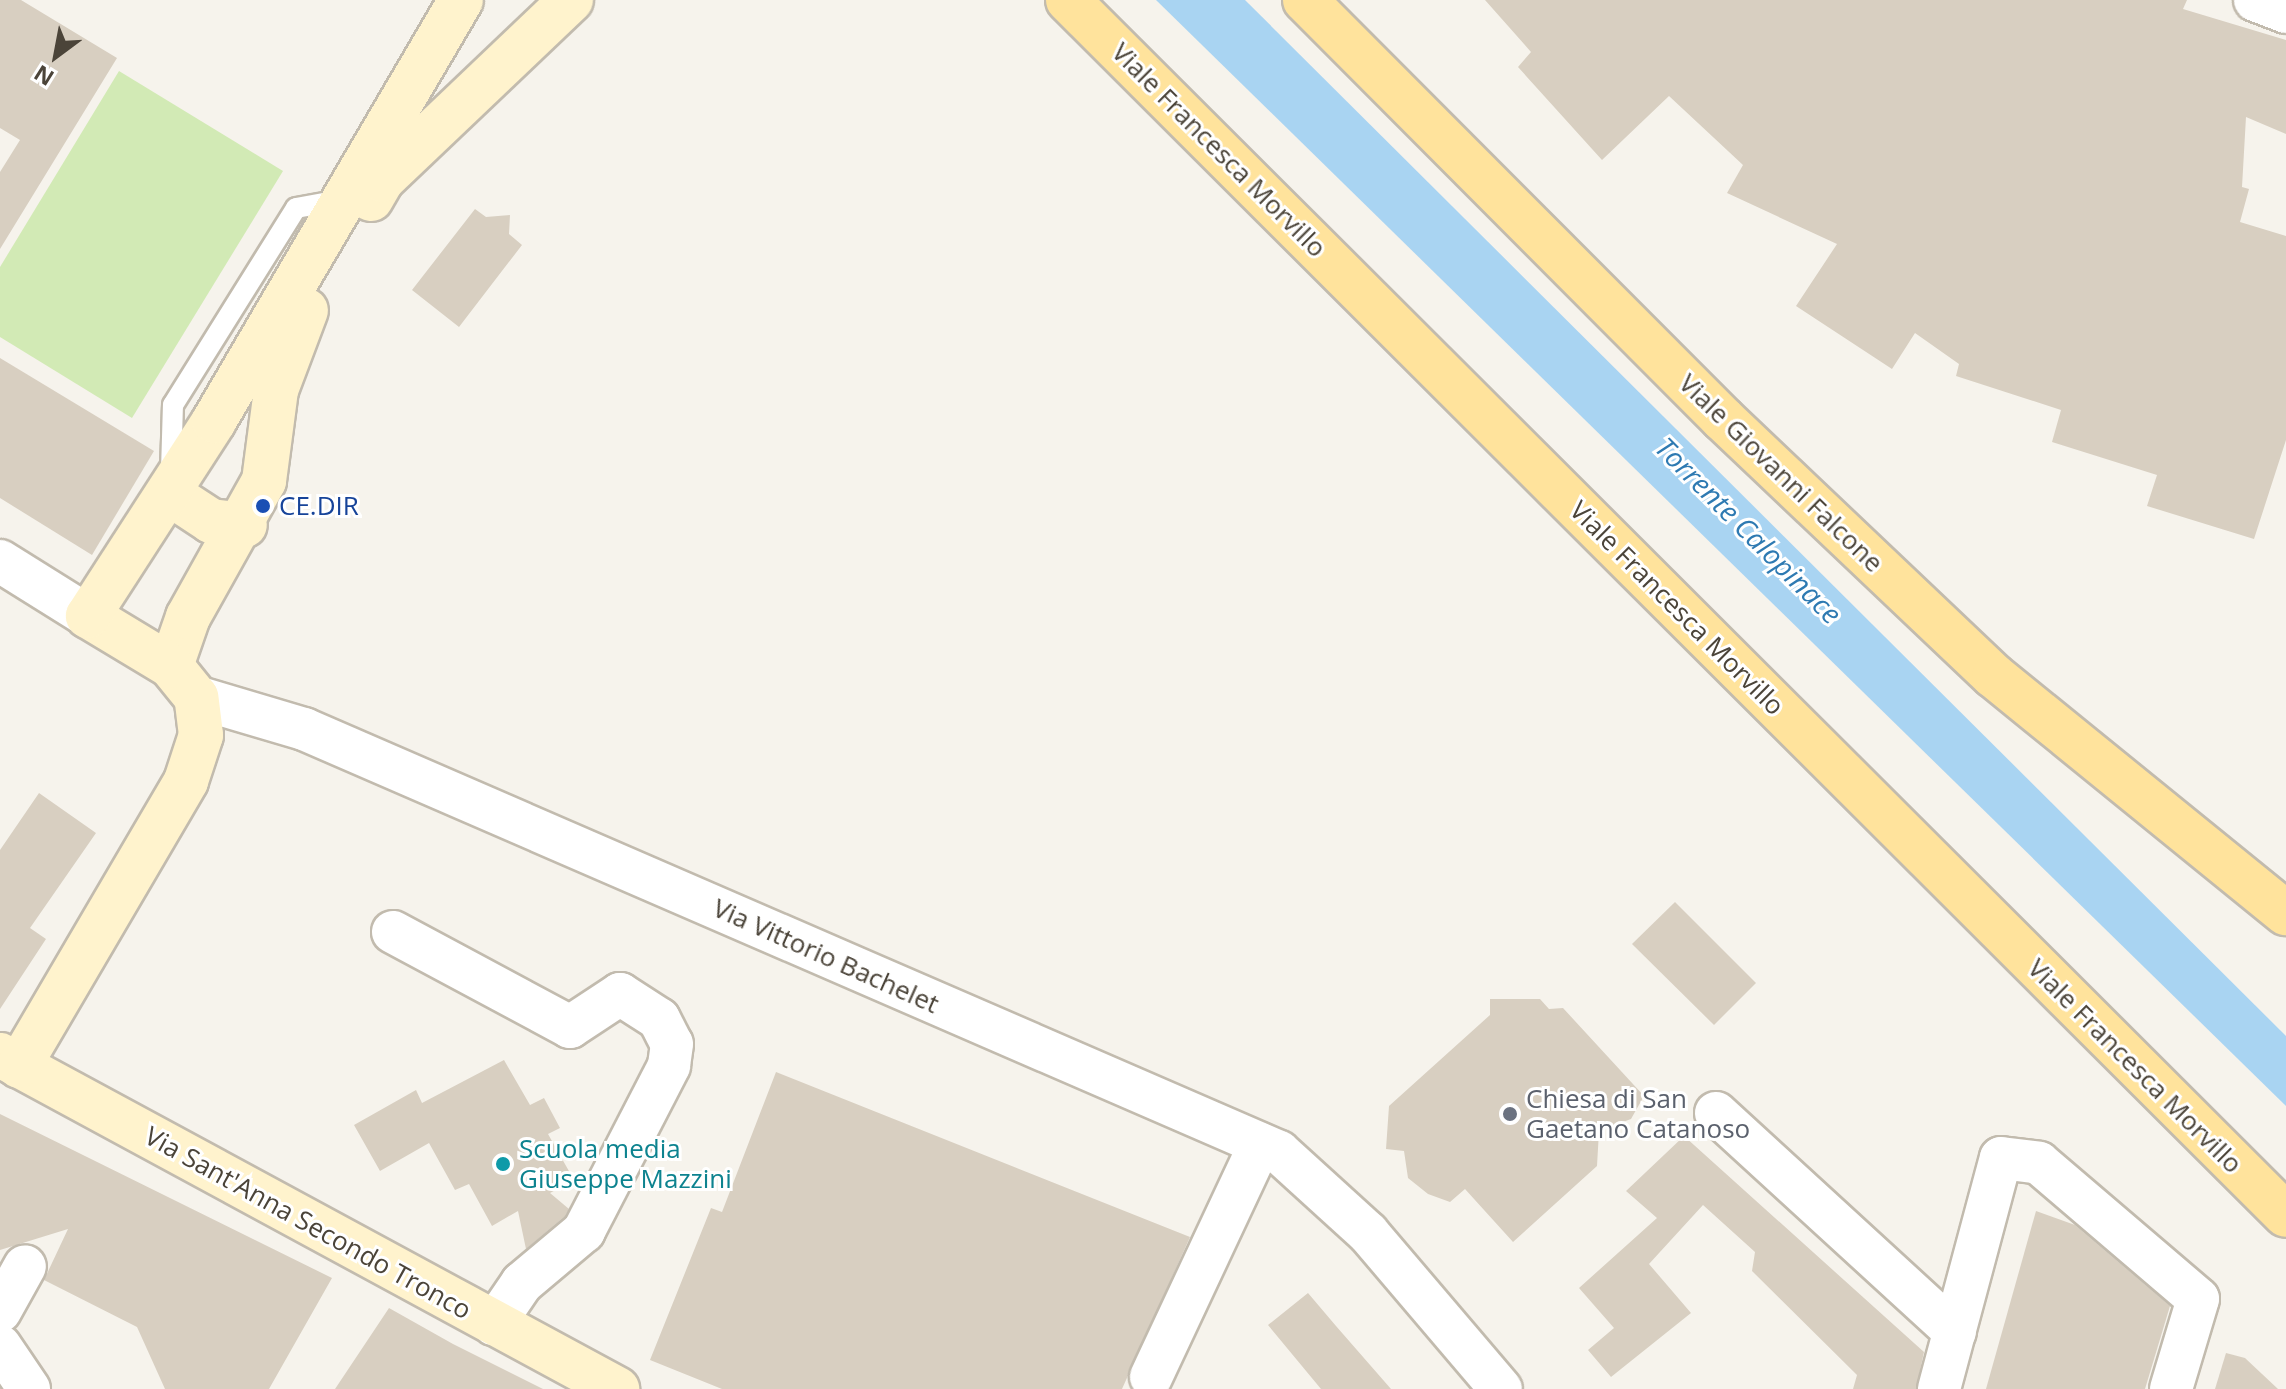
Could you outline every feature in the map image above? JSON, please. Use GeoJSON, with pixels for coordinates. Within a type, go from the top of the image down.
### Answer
{"type":"FeatureCollection","features":[{"type":"Feature","properties":{"kind":"main road","name":"Viale Francesca Morvillo"},"geometry":{"type":"LineString","coordinates":[[1068,0],[2286,1215]]}},
{"type":"Feature","properties":{"kind":"main road","name":"Viale Giovanni Falcone"},"geometry":{"type":"LineString","coordinates":[[1305,0],[1723,419],[1994,676],[2286,913]]}},
{"type":"Feature","properties":{"kind":"street"},"geometry":{"type":"LineString","coordinates":[[0,561],[88,616],[170,494],[349,198],[461,0]]}},
{"type":"Feature","properties":{"kind":"street"},"geometry":{"type":"LineString","coordinates":[[10,1060],[186,781],[201,735],[183,682],[188,617],[245,525],[270,449],[276,390],[297,326],[382,180],[571,0]]}},
{"type":"Feature","properties":{"kind":"street"},"geometry":{"type":"LineString","coordinates":[[2255,0],[2286,12]]}},
{"type":"Feature","properties":{"kind":"street"},"geometry":{"type":"LineString","coordinates":[[214,421],[245,430],[270,449]]}},
{"type":"Feature","properties":{"kind":"street"},"geometry":{"type":"LineString","coordinates":[[170,494],[211,521],[245,525]]}},
{"type":"Feature","properties":{"kind":"street","name":"Via Vittorio Bachelet"},"geometry":{"type":"LineString","coordinates":[[88,616],[183,682],[304,729],[1279,1152],[1368,1233],[1501,1389]]}},
{"type":"Feature","properties":{"kind":"street"},"geometry":{"type":"LineString","coordinates":[[393,932],[570,1027],[620,994],[659,1019],[672,1044],[669,1066],[584,1231],[522,1283],[494,1324]]}},
{"type":"Feature","properties":{"kind":"street","name":"Via Sant'Anna Secondo Tronco"},"geometry":{"type":"LineString","coordinates":[[10,1060],[617,1389]]}},
{"type":"Feature","properties":{"kind":"street"},"geometry":{"type":"LineString","coordinates":[[1716,1113],[1955,1332]]}},
{"type":"Feature","properties":{"kind":"street"},"geometry":{"type":"LineString","coordinates":[[1151,1377],[1260,1144]]}},
{"type":"Feature","properties":{"kind":"street"},"geometry":{"type":"LineString","coordinates":[[1939,1389],[2001,1158],[2039,1163],[2198,1299],[2171,1389]]}},
{"type":"Feature","properties":{"kind":"street"},"geometry":{"type":"LineString","coordinates":[[0,1311],[25,1266]]}},
{"type":"Feature","properties":{"kind":"street"},"geometry":{"type":"LineString","coordinates":[[0,1346],[29,1389]]}},
{"type":"Feature","properties":{"kind":"lane"},"geometry":{"type":"LineString","coordinates":[[170,494],[173,405],[296,208],[349,198]]}},
{"type":"Feature","properties":{"kind":"green space"},"geometry":{"type":"Polygon","coordinates":[[[119,71],[283,171],[132,418],[0,337],[0,267],[119,71]]]}},
{"type":"Feature","properties":{"kind":"water","name":"Torrente Calopinace"},"geometry":{"type":"Polygon","coordinates":[[[1156,0],[1245,0],[2286,1036],[2286,1106],[1156,0]]]}},
{"type":"Feature","properties":{"kind":"building"},"geometry":{"type":"Polygon","coordinates":[[[0,0],[21,0],[117,58],[0,249],[0,172],[20,140],[0,128],[0,0]]]}},
{"type":"Feature","properties":{"kind":"building"},"geometry":{"type":"Polygon","coordinates":[[[1485,0],[2187,0],[2183,9],[2286,40],[2286,134],[2246,117],[2242,187],[2249,189],[2240,222],[2286,236],[2286,440],[2254,539],[2147,506],[2157,475],[2052,442],[2061,410],[1956,376],[1959,364],[1915,333],[1892,369],[1796,306],[1837,244],[1727,193],[1743,165],[1669,96],[1602,160],[1518,67],[1531,52],[1485,0]]]}},
{"type":"Feature","properties":{"kind":"building"},"geometry":{"type":"Polygon","coordinates":[[[475,209],[486,217],[510,215],[509,234],[522,245],[459,327],[412,290],[475,209]]]}},
{"type":"Feature","properties":{"kind":"building"},"geometry":{"type":"Polygon","coordinates":[[[0,358],[154,451],[92,555],[0,498],[0,358]]]}},
{"type":"Feature","properties":{"kind":"building"},"geometry":{"type":"Polygon","coordinates":[[[39,793],[96,833],[30,928],[46,939],[0,1009],[0,850],[39,793]]]}},
{"type":"Feature","properties":{"kind":"building"},"geometry":{"type":"Polygon","coordinates":[[[1675,902],[1756,983],[1714,1025],[1632,944],[1675,902]]]}},
{"type":"Feature","properties":{"kind":"building","name":"Chiesa di San Gaetano Catanoso"},"geometry":{"type":"Polygon","coordinates":[[[1490,999],[1540,999],[1549,1009],[1563,1008],[1644,1096],[1631,1119],[1599,1131],[1597,1166],[1513,1242],[1465,1189],[1450,1202],[1428,1194],[1408,1178],[1404,1151],[1386,1149],[1389,1106],[1490,1015],[1490,999]]]}},
{"type":"Feature","properties":{"kind":"building","name":"Scuola media Giuseppe Mazzini"},"geometry":{"type":"Polygon","coordinates":[[[504,1060],[530,1105],[544,1098],[560,1128],[548,1134],[574,1180],[550,1193],[569,1209],[565,1216],[526,1249],[518,1211],[492,1226],[469,1184],[455,1190],[429,1143],[380,1171],[354,1125],[416,1090],[422,1103],[504,1060]]]}},
{"type":"Feature","properties":{"kind":"building"},"geometry":{"type":"Polygon","coordinates":[[[776,1072],[1190,1237],[1122,1389],[722,1389],[650,1360],[711,1208],[722,1212],[776,1072]]]}},
{"type":"Feature","properties":{"kind":"building"},"geometry":{"type":"Polygon","coordinates":[[[0,1114],[332,1278],[269,1389],[165,1389],[137,1327],[44,1280],[68,1229],[0,1250],[0,1114]]]}},
{"type":"Feature","properties":{"kind":"building"},"geometry":{"type":"Polygon","coordinates":[[[1684,1136],[1924,1352],[1916,1389],[1853,1389],[1857,1375],[1752,1271],[1755,1252],[1703,1205],[1649,1264],[1691,1313],[1611,1377],[1588,1350],[1614,1328],[1579,1288],[1657,1218],[1626,1191],[1684,1136]]]}},
{"type":"Feature","properties":{"kind":"building"},"geometry":{"type":"Polygon","coordinates":[[[2036,1211],[2075,1225],[2170,1306],[2145,1389],[1986,1389],[2036,1211]]]}},
{"type":"Feature","properties":{"kind":"building"},"geometry":{"type":"Polygon","coordinates":[[[1308,1293],[1391,1389],[1321,1389],[1268,1325],[1308,1293]]]}},
{"type":"Feature","properties":{"kind":"building"},"geometry":{"type":"Polygon","coordinates":[[[389,1308],[453,1344],[543,1389],[335,1389],[389,1308]]]}},
{"type":"Feature","properties":{"kind":"building"},"geometry":{"type":"Polygon","coordinates":[[[2226,1353],[2245,1358],[2278,1389],[2215,1389],[2226,1353]]]}},
{"type":"Feature","properties":{"kind":"place","name":"CE.DIR"},"geometry":{"type":"Point","coordinates":[263,506]}},
{"type":"Feature","properties":{"kind":"place","name":"Chiesa di San Gaetano Catanoso"},"geometry":{"type":"Point","coordinates":[1510,1114]}},
{"type":"Feature","properties":{"kind":"place","name":"Scuola media Giuseppe Mazzini"},"geometry":{"type":"Point","coordinates":[503,1164]}}]}
